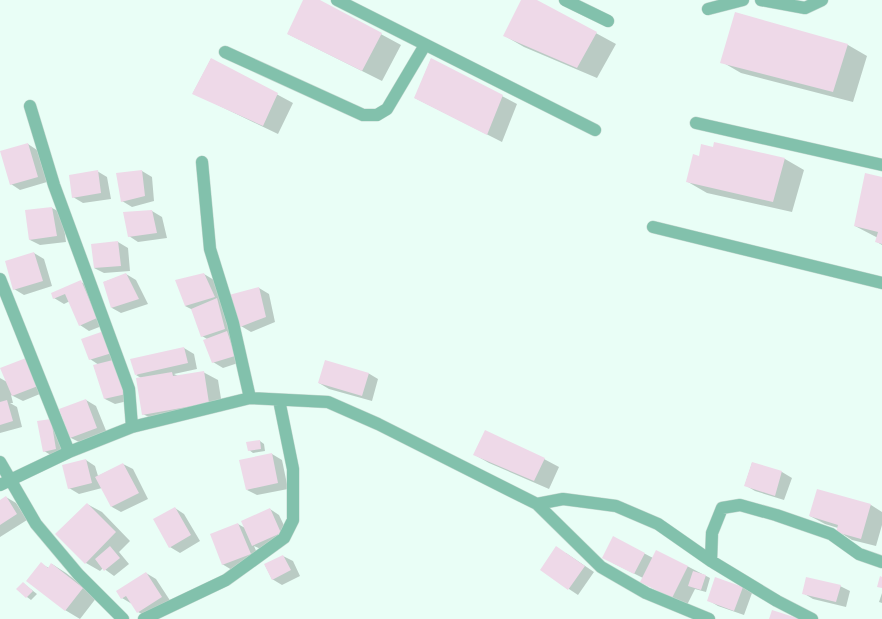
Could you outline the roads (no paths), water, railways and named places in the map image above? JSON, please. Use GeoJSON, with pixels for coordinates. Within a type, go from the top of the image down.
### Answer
{"type":"FeatureCollection","features":[{"type":"Feature","properties":{"kind":"street"},"geometry":{"type":"LineString","coordinates":[[337,0],[595,130]]}},
{"type":"Feature","properties":{"kind":"street"},"geometry":{"type":"LineString","coordinates":[[565,0],[608,21]]}},
{"type":"Feature","properties":{"kind":"street"},"geometry":{"type":"LineString","coordinates":[[708,9],[743,0]]}},
{"type":"Feature","properties":{"kind":"street"},"geometry":{"type":"LineString","coordinates":[[761,0],[805,8],[822,0]]}},
{"type":"Feature","properties":{"kind":"street"},"geometry":{"type":"LineString","coordinates":[[225,52],[363,115],[377,116],[387,110],[425,45]]}},
{"type":"Feature","properties":{"kind":"street"},"geometry":{"type":"LineString","coordinates":[[30,106],[54,185],[129,389],[132,427]]}},
{"type":"Feature","properties":{"kind":"street"},"geometry":{"type":"LineString","coordinates":[[696,123],[882,165]]}},
{"type":"Feature","properties":{"kind":"street"},"geometry":{"type":"LineString","coordinates":[[202,162],[210,249],[233,323],[250,398]]}},
{"type":"Feature","properties":{"kind":"street"},"geometry":{"type":"LineString","coordinates":[[653,226],[882,283]]}},
{"type":"Feature","properties":{"kind":"street"},"geometry":{"type":"LineString","coordinates":[[0,279],[69,452]]}},
{"type":"Feature","properties":{"kind":"street"},"geometry":{"type":"LineString","coordinates":[[4,482],[69,452],[132,427],[250,398],[328,402],[378,424],[537,504],[601,567],[646,593],[709,619]]}},
{"type":"Feature","properties":{"kind":"street"},"geometry":{"type":"LineString","coordinates":[[144,619],[226,580],[284,538],[293,520],[293,469],[279,400]]}},
{"type":"Feature","properties":{"kind":"street"},"geometry":{"type":"LineString","coordinates":[[0,462],[4,482],[36,524],[78,574],[123,619]]}},
{"type":"Feature","properties":{"kind":"street"},"geometry":{"type":"LineString","coordinates":[[537,504],[563,499],[616,506],[658,524],[711,561],[777,601],[812,619]]}},
{"type":"Feature","properties":{"kind":"street"},"geometry":{"type":"LineString","coordinates":[[711,561],[712,533],[722,508],[740,505],[831,534],[859,554],[882,562]]}}]}
